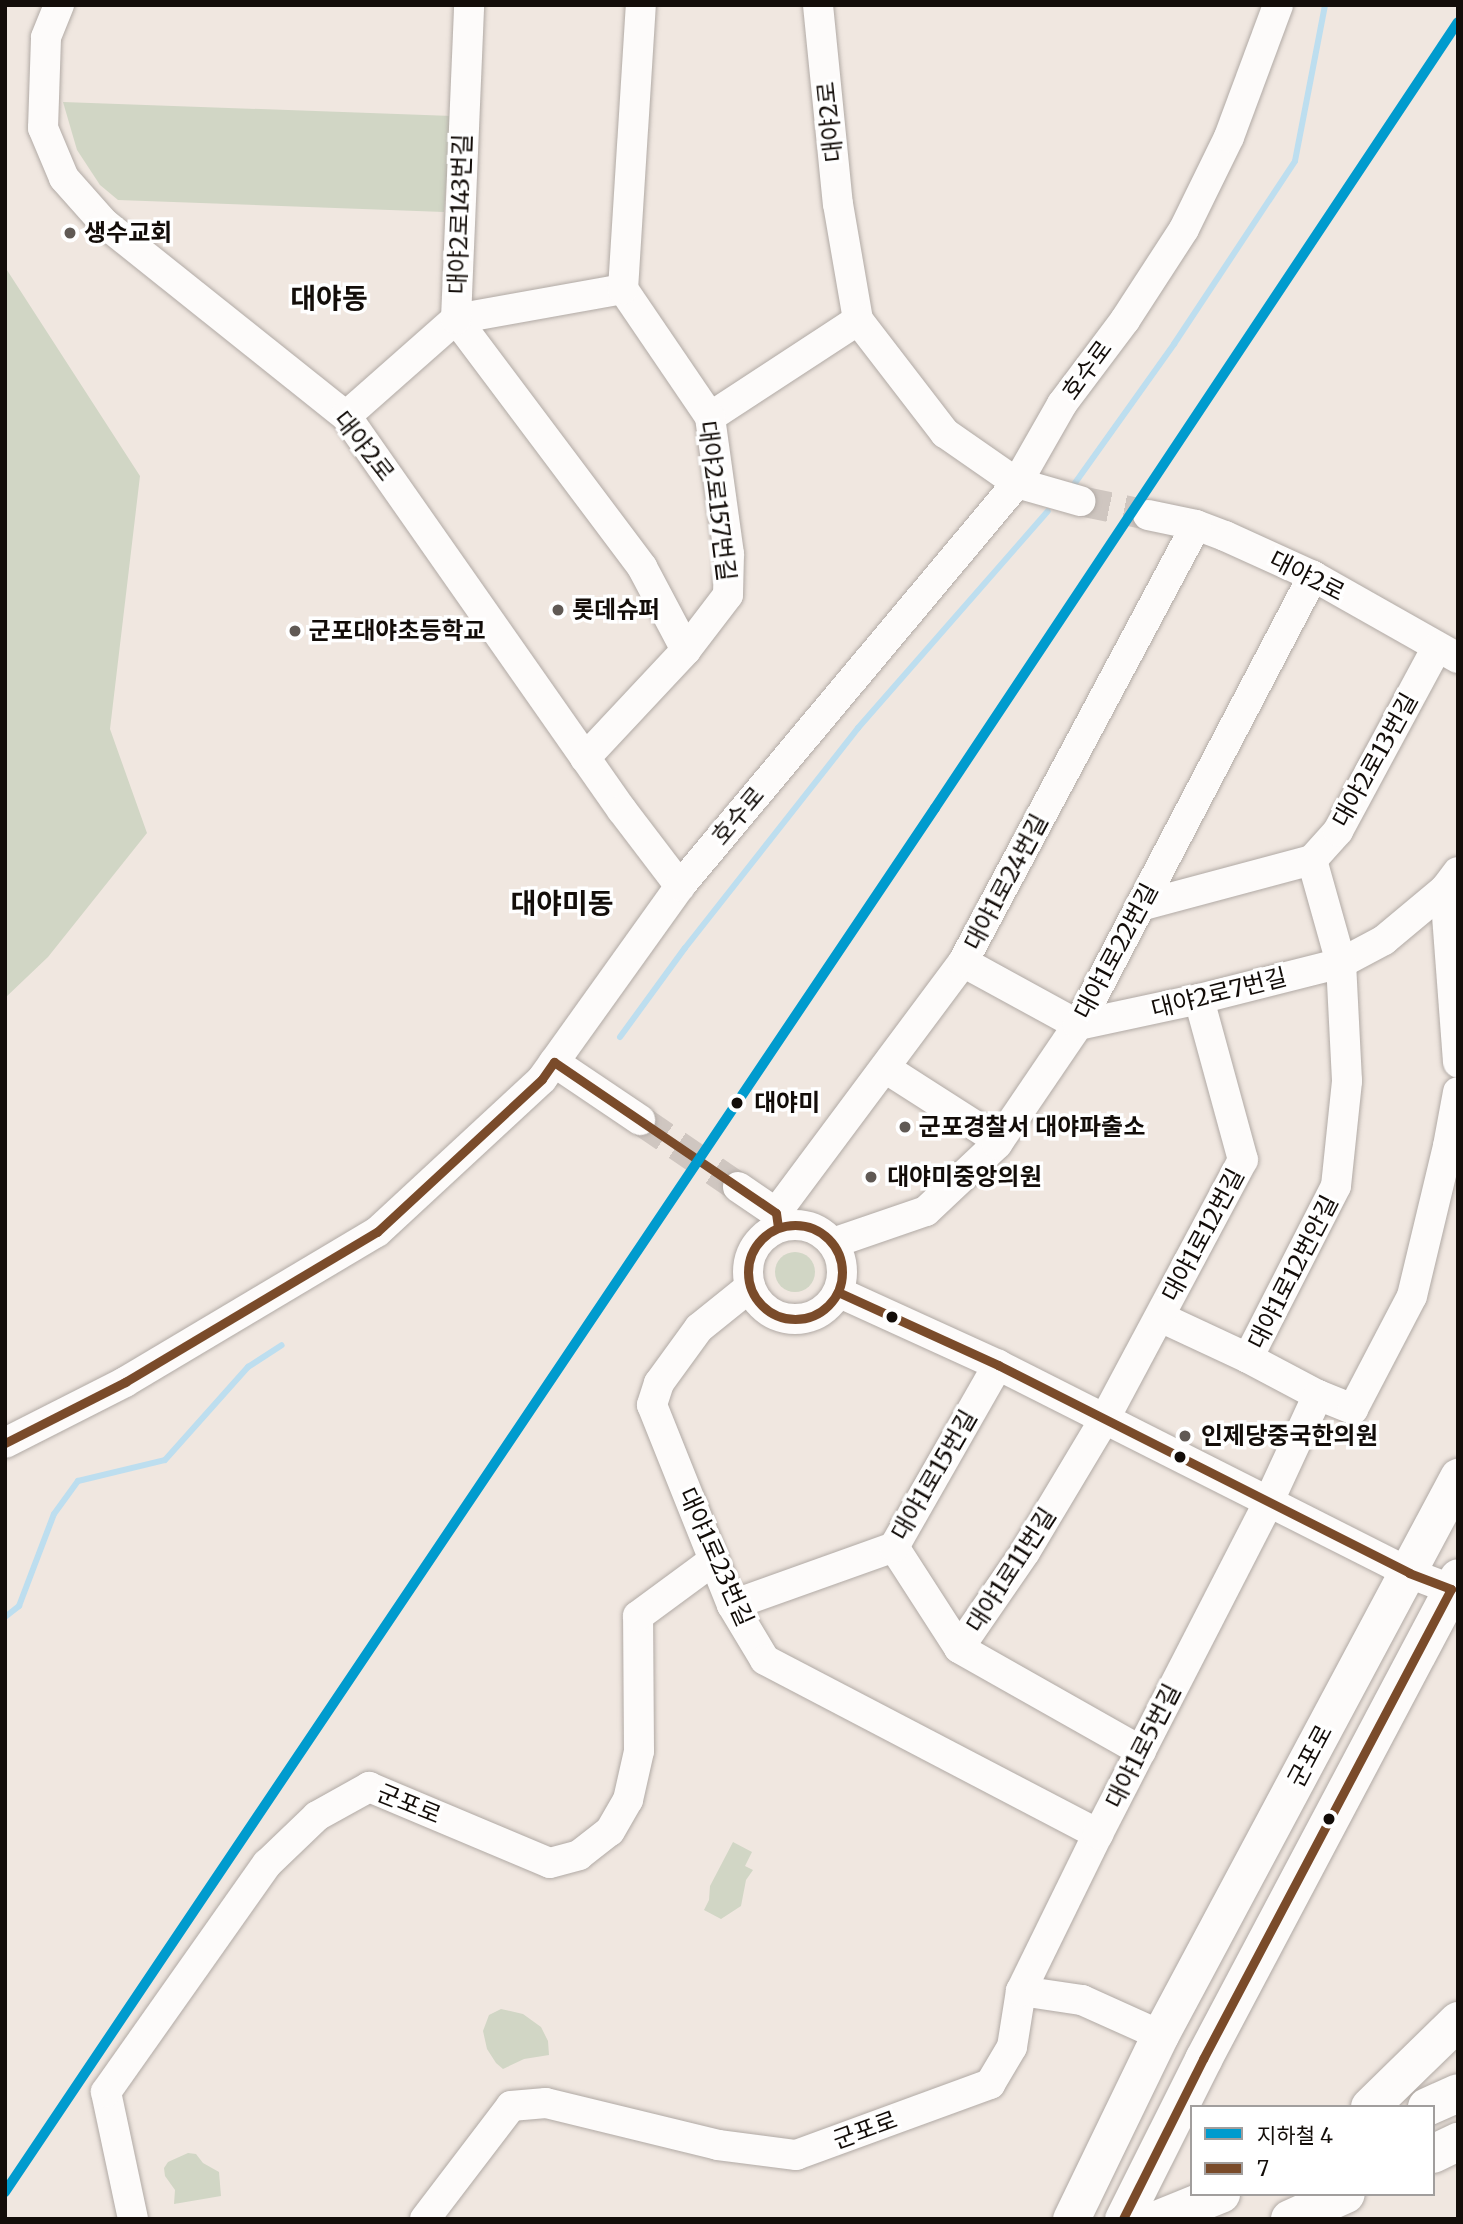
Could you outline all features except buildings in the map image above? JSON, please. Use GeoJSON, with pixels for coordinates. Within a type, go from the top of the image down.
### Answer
{"type":"FeatureCollection","features":[{"type":"Feature","properties":{"kind":"highway"},"geometry":{"type":"LineString","coordinates":[[1372,2105],[1458,2021]]}},
{"type":"Feature","properties":{"kind":"highway"},"geometry":{"type":"LineString","coordinates":[[1431,2105],[1458,2093]]}},
{"type":"Feature","properties":{"kind":"highway"},"geometry":{"type":"LineString","coordinates":[[1435,2153],[1458,2142]]}},
{"type":"Feature","properties":{"kind":"highway"},"geometry":{"type":"LineString","coordinates":[[1159,2219],[1216,2196]]}},
{"type":"Feature","properties":{"kind":"main road","name":"군포로"},"geometry":{"type":"LineString","coordinates":[[1071,2219],[1160,2035],[1409,1573],[1458,1476]]}},
{"type":"Feature","properties":{"kind":"main road","name":"군포로"},"geometry":{"type":"LineString","coordinates":[[1123,2219],[1203,2059],[1455,1583]]}},
{"type":"Feature","properties":{"kind":"street","name":"대야2로"},"geometry":{"type":"LineString","coordinates":[[59,5],[46,38],[43,128],[64,178],[104,223],[346,416],[585,758],[680,886]]}},
{"type":"Feature","properties":{"kind":"street","name":"대야2로143번길"},"geometry":{"type":"LineString","coordinates":[[346,416],[456,319],[469,5]]}},
{"type":"Feature","properties":{"kind":"street"},"geometry":{"type":"LineString","coordinates":[[641,5],[623,289],[456,319],[642,567],[686,650]]}},
{"type":"Feature","properties":{"kind":"street","name":"대야2로"},"geometry":{"type":"LineString","coordinates":[[818,5],[838,204],[858,320],[945,433],[1017,483],[1080,502]]}},
{"type":"Feature","properties":{"kind":"street","name":"호수로"},"geometry":{"type":"LineString","coordinates":[[5,1443],[125,1382],[377,1232],[542,1079],[680,886],[1017,483],[1062,404],[1125,320],[1184,229],[1228,137],[1278,5]]}},
{"type":"Feature","properties":{"kind":"street","name":"대야2로157번길"},"geometry":{"type":"LineString","coordinates":[[585,758],[686,650],[728,596],[729,554],[710,417],[623,289]]}},
{"type":"Feature","properties":{"kind":"street"},"geometry":{"type":"LineString","coordinates":[[710,417],[858,320]]}},
{"type":"Feature","properties":{"kind":"street","name":"대야2로"},"geometry":{"type":"LineString","coordinates":[[1148,515],[1196,525],[1313,576],[1447,652]]}},
{"type":"Feature","properties":{"kind":"street","name":"대야1로24번길"},"geometry":{"type":"LineString","coordinates":[[777,1220],[963,961],[1196,525]]}},
{"type":"Feature","properties":{"kind":"street","name":"대야1로22번길"},"geometry":{"type":"LineString","coordinates":[[833,1243],[926,1212],[999,1141],[1078,1025],[1313,576]]}},
{"type":"Feature","properties":{"kind":"street","name":"대야2로13번길"},"geometry":{"type":"LineString","coordinates":[[1312,860],[1338,831],[1447,652]]}},
{"type":"Feature","properties":{"kind":"street"},"geometry":{"type":"LineString","coordinates":[[1140,906],[1312,860]]}},
{"type":"Feature","properties":{"kind":"street","name":"대야1로12번안길"},"geometry":{"type":"LineString","coordinates":[[1160,1317],[1248,1358],[1336,1186],[1347,1081],[1340,962],[1312,860]]}},
{"type":"Feature","properties":{"kind":"street"},"geometry":{"type":"LineString","coordinates":[[1452,881],[1458,1063]]}},
{"type":"Feature","properties":{"kind":"street","name":"대야2로7번길"},"geometry":{"type":"LineString","coordinates":[[1078,1025],[1199,999],[1340,962],[1384,940],[1452,881]]}},
{"type":"Feature","properties":{"kind":"street"},"geometry":{"type":"LineString","coordinates":[[963,961],[1078,1025]]}},
{"type":"Feature","properties":{"kind":"street","name":"대야1로12번길"},"geometry":{"type":"LineString","coordinates":[[1104,1420],[1243,1160],[1199,999]]}},
{"type":"Feature","properties":{"kind":"street"},"geometry":{"type":"LineString","coordinates":[[554,1062],[640,1120]]}},
{"type":"Feature","properties":{"kind":"street"},"geometry":{"type":"LineString","coordinates":[[885,1068],[999,1141]]}},
{"type":"Feature","properties":{"kind":"street"},"geometry":{"type":"LineString","coordinates":[[1248,1358],[1318,1395],[1353,1409],[1412,1296],[1453,1148],[1458,1092]]}},
{"type":"Feature","properties":{"kind":"street"},"geometry":{"type":"LineString","coordinates":[[738,1187],[777,1220],[808,1226],[833,1243],[843,1267],[838,1292],[827,1307],[811,1317],[792,1319],[774,1314],[759,1303],[750,1287],[750,1258],[777,1220]]}},
{"type":"Feature","properties":{"kind":"street","name":"대야1로23번길"},"geometry":{"type":"LineString","coordinates":[[750,1287],[699,1328],[659,1383],[652,1405],[732,1605],[765,1660],[1097,1834]]}},
{"type":"Feature","properties":{"kind":"street"},"geometry":{"type":"LineString","coordinates":[[838,1292],[998,1366],[1409,1573],[1455,1583]]}},
{"type":"Feature","properties":{"kind":"street","name":"대야1로15번길"},"geometry":{"type":"LineString","coordinates":[[732,1605],[894,1547],[998,1366]]}},
{"type":"Feature","properties":{"kind":"street","name":"대야1로5번길"},"geometry":{"type":"LineString","coordinates":[[1021,1991],[1097,1834],[1268,1503],[1318,1395]]}},
{"type":"Feature","properties":{"kind":"street","name":"대야1로11번길"},"geometry":{"type":"LineString","coordinates":[[1104,1420],[1025,1552],[959,1648],[1141,1751]]}},
{"type":"Feature","properties":{"kind":"street"},"geometry":{"type":"LineString","coordinates":[[894,1547],[959,1648]]}},
{"type":"Feature","properties":{"kind":"street","name":"군포로"},"geometry":{"type":"LineString","coordinates":[[133,2219],[106,2092],[267,1864],[317,1816],[369,1787],[550,1863],[579,1855],[610,1831],[628,1800],[639,1751],[638,1616],[714,1560]]}},
{"type":"Feature","properties":{"kind":"street"},"geometry":{"type":"LineString","coordinates":[[1021,1991],[1082,2000],[1160,2035]]}},
{"type":"Feature","properties":{"kind":"street","name":"군포로"},"geometry":{"type":"LineString","coordinates":[[425,2219],[511,2106],[546,2103],[718,2145],[796,2155],[990,2084],[1012,2047],[1021,1991]]}},
{"type":"Feature","properties":{"kind":"green space"},"geometry":{"type":"Polygon","coordinates":[[[63,102],[452,116],[444,212],[118,200],[100,185],[77,150],[63,102]]]}},
{"type":"Feature","properties":{"kind":"green space"},"geometry":{"type":"Polygon","coordinates":[[[5,267],[140,476],[110,729],[147,833],[48,957],[5,998],[5,267]]]}},
{"type":"Feature","properties":{"kind":"green space"},"geometry":{"type":"Polygon","coordinates":[[[795,1252],[809,1258],[815,1272],[809,1286],[795,1292],[781,1286],[775,1272],[781,1258],[795,1252]]]}},
{"type":"Feature","properties":{"kind":"green space"},"geometry":{"type":"Polygon","coordinates":[[[733,1842],[752,1852],[745,1866],[753,1870],[746,1880],[741,1906],[721,1919],[704,1910],[709,1900],[710,1886],[733,1842]]]}},
{"type":"Feature","properties":{"kind":"green space"},"geometry":{"type":"Polygon","coordinates":[[[501,2009],[523,2014],[541,2027],[548,2041],[549,2055],[524,2059],[503,2069],[496,2063],[487,2049],[483,2031],[489,2015],[501,2009]]]}},
{"type":"Feature","properties":{"kind":"green space"},"geometry":{"type":"Polygon","coordinates":[[[188,2153],[196,2154],[203,2163],[219,2172],[221,2196],[174,2204],[175,2190],[165,2176],[164,2168],[168,2162],[188,2153]]]}},
{"type":"Feature","properties":{"kind":"waterway"},"geometry":{"type":"LineString","coordinates":[[1075,483],[1174,344],[1295,161],[1325,5]]}},
{"type":"Feature","properties":{"kind":"waterway"},"geometry":{"type":"LineString","coordinates":[[620,1037],[685,948],[858,728],[1048,511]]}},
{"type":"Feature","properties":{"kind":"waterway"},"geometry":{"type":"LineString","coordinates":[[5,1617],[19,1606],[54,1514],[78,1481],[165,1460],[248,1367],[282,1345]]}},
{"type":"Feature","properties":{"kind":"tunnel"},"geometry":{"type":"LineString","coordinates":[[1080,501],[1148,515]]}},
{"type":"Feature","properties":{"kind":"tunnel"},"geometry":{"type":"LineString","coordinates":[[640,1120],[738,1187]]}},
{"type":"Feature","properties":{"kind":"metro line","name":"4"},"geometry":{"type":"LineString","coordinates":[[5,2192],[935,808],[1458,22]]}},
{"type":"Feature","properties":{"kind":"transit line","name":"7"},"geometry":{"type":"LineString","coordinates":[[5,1443],[125,1382],[377,1232],[542,1079],[554,1062],[776,1213],[778,1227]]}},
{"type":"Feature","properties":{"kind":"transit line","name":"7"},"geometry":{"type":"LineString","coordinates":[[795,1225],[813,1228],[828,1239],[839,1254],[842,1272],[839,1290],[828,1305],[813,1316],[795,1319],[777,1316],[762,1305],[751,1290],[748,1272],[751,1254],[762,1239],[777,1228],[795,1225]]}},
{"type":"Feature","properties":{"kind":"transit line","name":"7"},"geometry":{"type":"LineString","coordinates":[[838,1292],[998,1365],[1409,1573],[1451,1589],[1203,2059],[1123,2219]]}},
{"type":"Feature","properties":{"kind":"place","name":"생수교회"},"geometry":{"type":"Point","coordinates":[70,233]}},
{"type":"Feature","properties":{"kind":"place","name":"롯데슈퍼"},"geometry":{"type":"Point","coordinates":[558,610]}},
{"type":"Feature","properties":{"kind":"place","name":"군포대야초등학교"},"geometry":{"type":"Point","coordinates":[295,631]}},
{"type":"Feature","properties":{"kind":"place","name":"대야미"},"geometry":{"type":"Point","coordinates":[737,1103]}},
{"type":"Feature","properties":{"kind":"place","name":"군포경찰서 대야파출소"},"geometry":{"type":"Point","coordinates":[905,1127]}},
{"type":"Feature","properties":{"kind":"place","name":"대야미중앙의원"},"geometry":{"type":"Point","coordinates":[871,1177]}},
{"type":"Feature","properties":{"kind":"place","name":"인제당중국한의원"},"geometry":{"type":"Point","coordinates":[1185,1436]}},
{"type":"Feature","properties":{"kind":"district","name":"대야동"},"geometry":{"type":"Point","coordinates":[329,298]}},
{"type":"Feature","properties":{"kind":"district","name":"대야미동"},"geometry":{"type":"Point","coordinates":[562,903]}}]}
